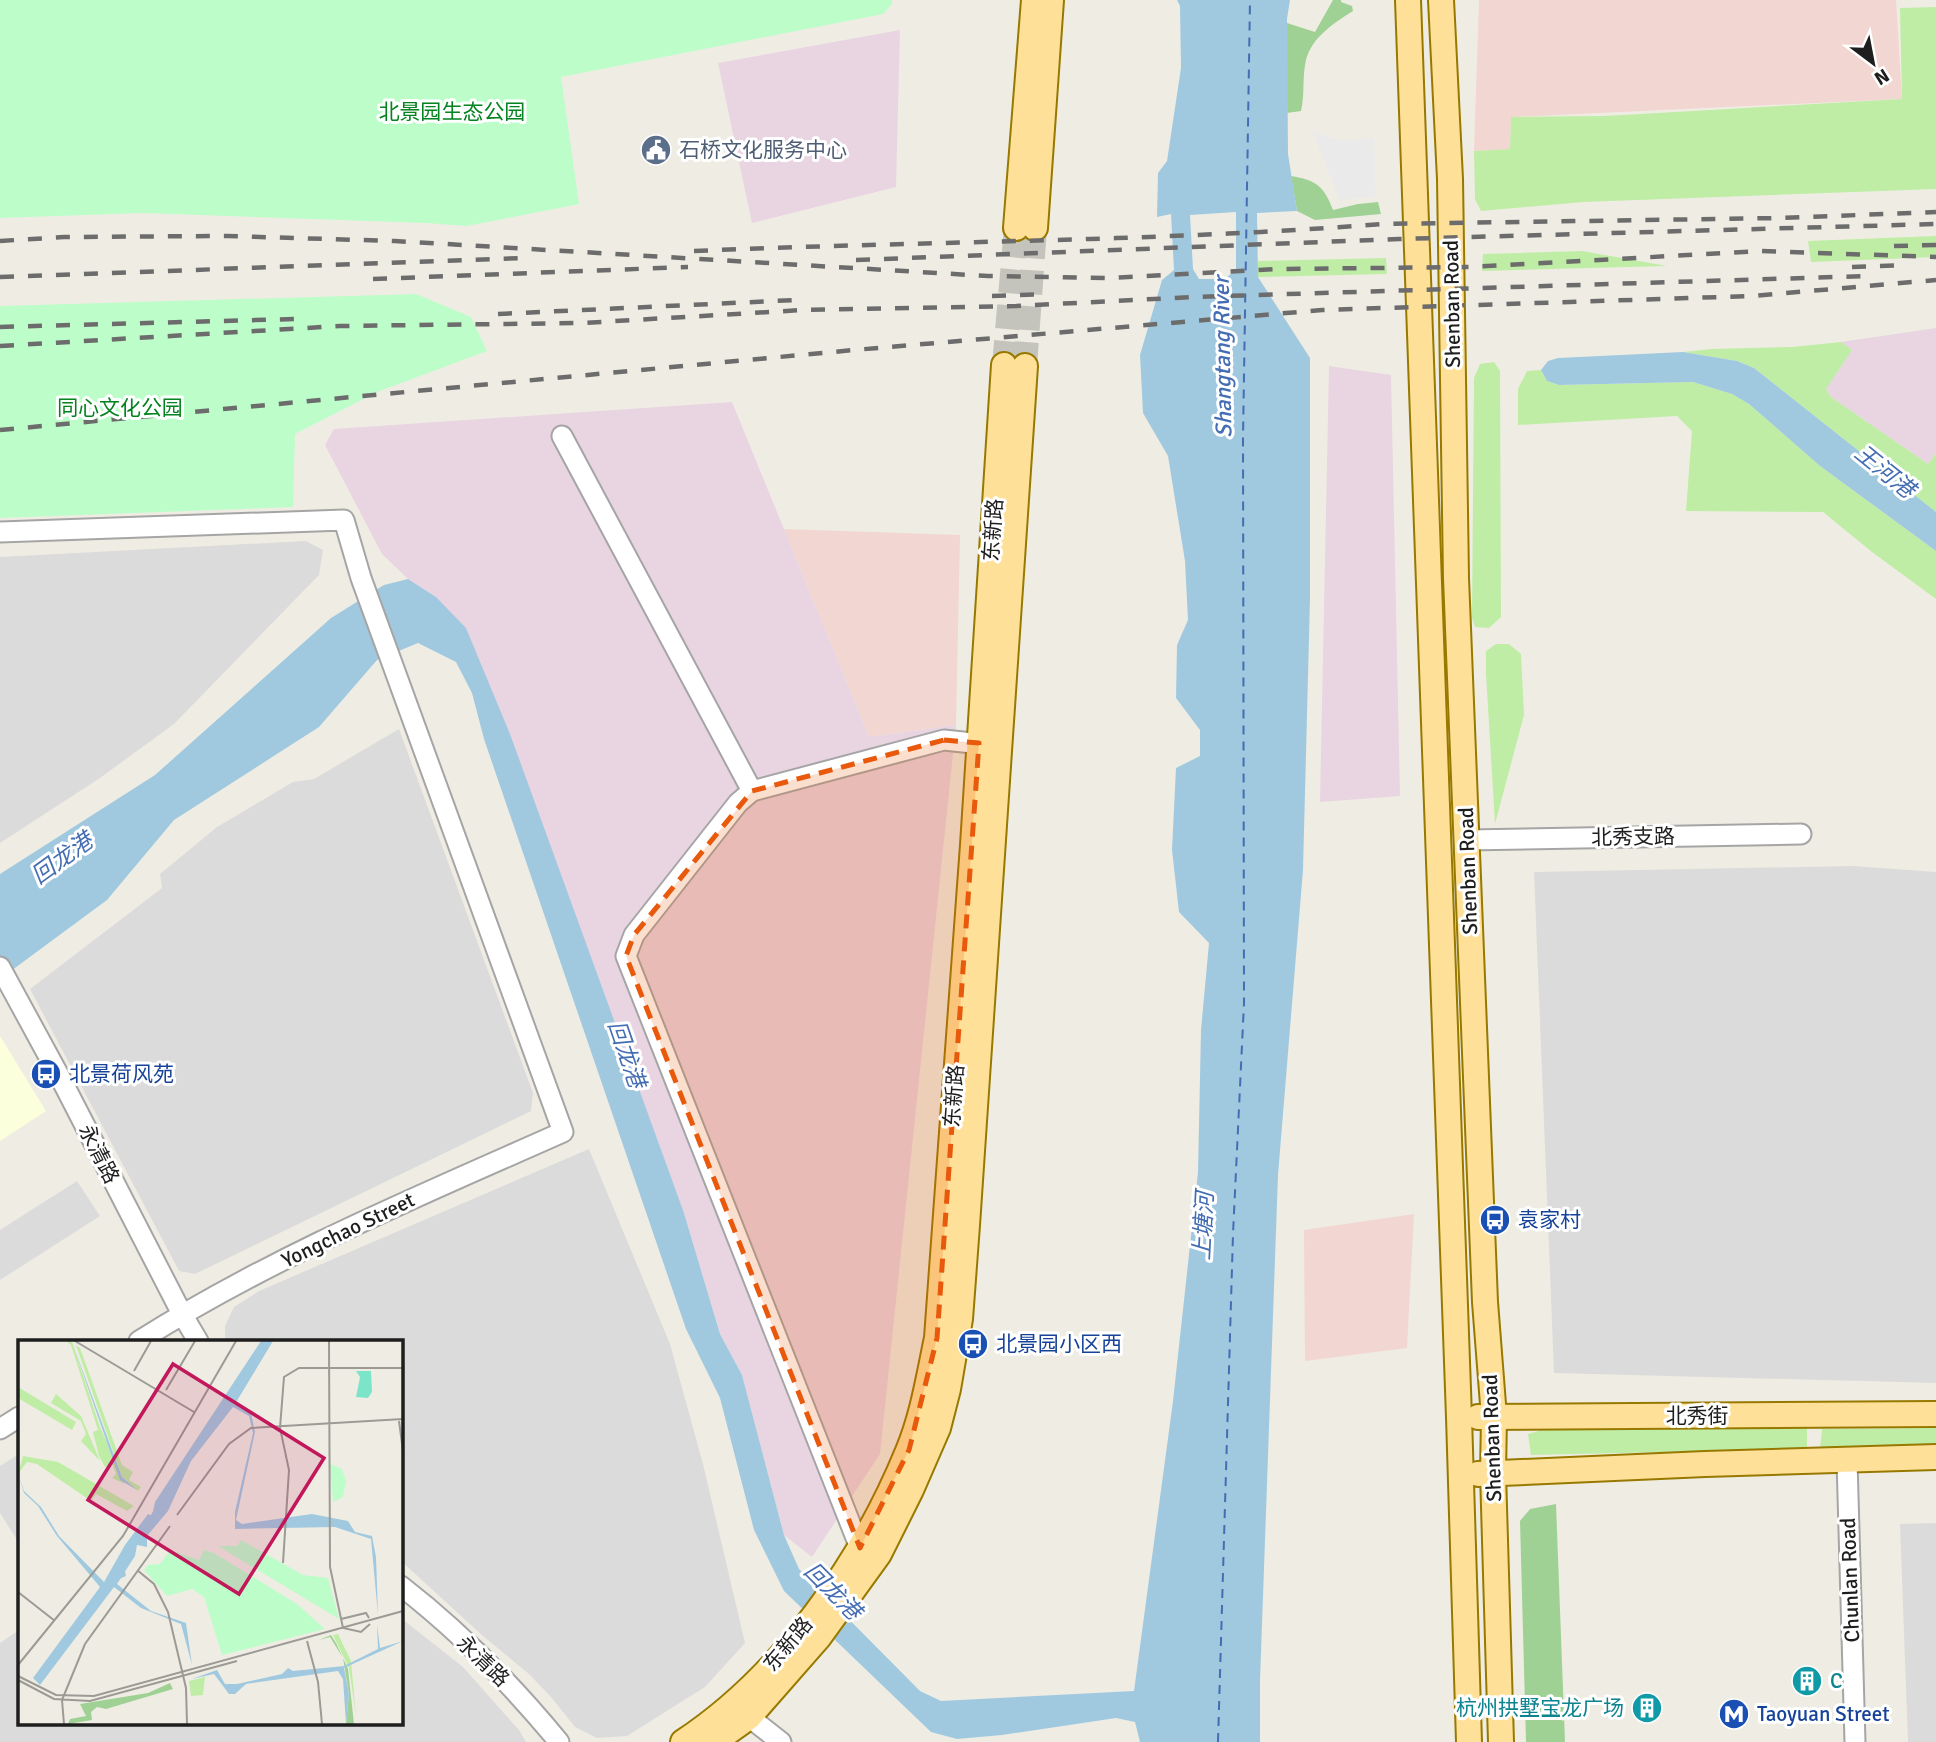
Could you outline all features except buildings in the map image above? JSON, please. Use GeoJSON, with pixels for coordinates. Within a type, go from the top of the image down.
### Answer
{"type":"FeatureCollection","features":[{"type":"Feature","properties":{"kind":"main road"},"geometry":{"type":"LineString","coordinates":[[1034,0],[1026,228],[1051,0]]}},
{"type":"Feature","properties":{"kind":"main road","name":"Shenban Road"},"geometry":{"type":"LineString","coordinates":[[1408,0],[1469,1742]]}},
{"type":"Feature","properties":{"kind":"main road","name":"Shenban Road"},"geometry":{"type":"LineString","coordinates":[[1441,0],[1450,179],[1456,578],[1485,1302],[1494,1417],[1493,1473],[1501,1742]]}},
{"type":"Feature","properties":{"kind":"main road","name":"东新路"},"geometry":{"type":"LineString","coordinates":[[714,1742],[749,1717],[839,1597],[879,1554],[938,1428],[948,1389],[960,1319],[963,1279],[989,745],[1014,366]]}},
{"type":"Feature","properties":{"kind":"main road","name":"东新路"},"geometry":{"type":"LineString","coordinates":[[839,1597],[860,1548],[909,1450],[925,1396],[937,1338],[989,745]]}},
{"type":"Feature","properties":{"kind":"main road","name":"北秀街"},"geometry":{"type":"LineString","coordinates":[[1459,1418],[1936,1414]]}},
{"type":"Feature","properties":{"kind":"main road"},"geometry":{"type":"LineString","coordinates":[[1460,1475],[1936,1457]]}},
{"type":"Feature","properties":{"kind":"main road","name":"东新路"},"geometry":{"type":"LineString","coordinates":[[683,1742],[736,1701],[813,1630]]}},
{"type":"Feature","properties":{"kind":"street"},"geometry":{"type":"LineString","coordinates":[[562,436],[752,791]]}},
{"type":"Feature","properties":{"kind":"street","name":"Yongchao Street"},"geometry":{"type":"LineString","coordinates":[[0,532],[344,520],[361,578],[563,1132],[299,1253],[182,1314],[141,1340]]}},
{"type":"Feature","properties":{"kind":"street"},"geometry":{"type":"LineString","coordinates":[[860,1548],[626,957],[634,935],[738,803],[752,791],[944,740],[989,745]]}},
{"type":"Feature","properties":{"kind":"street","name":"北秀支路"},"geometry":{"type":"LineString","coordinates":[[1466,840],[1801,834]]}},
{"type":"Feature","properties":{"kind":"street","name":"永清路"},"geometry":{"type":"LineString","coordinates":[[0,967],[197,1340]]}},
{"type":"Feature","properties":{"kind":"street"},"geometry":{"type":"LineString","coordinates":[[0,1429],[18,1418]]}},
{"type":"Feature","properties":{"kind":"street","name":"Chunlan Road"},"geometry":{"type":"LineString","coordinates":[[1847,1460],[1855,1742]]}},
{"type":"Feature","properties":{"kind":"street","name":"永清路"},"geometry":{"type":"LineString","coordinates":[[402,1587],[481,1657],[529,1705],[559,1742]]}},
{"type":"Feature","properties":{"kind":"street"},"geometry":{"type":"LineString","coordinates":[[749,1717],[781,1742]]}},
{"type":"Feature","properties":{"kind":"highlighted area"},"geometry":{"type":"Polygon","coordinates":[[[944,740],[979,743],[937,1338],[909,1450],[860,1548],[626,956],[634,935],[752,791],[944,740]]]}},
{"type":"Feature","properties":{"kind":"shaded area"},"geometry":{"type":"Polygon","coordinates":[[[1479,0],[1896,0],[1902,99],[1511,117],[1510,149],[1474,151],[1479,0]]]}},
{"type":"Feature","properties":{"kind":"shaded area"},"geometry":{"type":"Polygon","coordinates":[[[900,30],[896,187],[752,223],[718,63],[900,30]]]}},
{"type":"Feature","properties":{"kind":"shaded area"},"geometry":{"type":"Polygon","coordinates":[[[1312,131],[1342,141],[1374,138],[1376,196],[1340,201],[1312,131]]]}},
{"type":"Feature","properties":{"kind":"shaded area"},"geometry":{"type":"Polygon","coordinates":[[[1936,328],[1936,453],[1928,464],[1831,397],[1826,389],[1852,350],[1841,342],[1936,328]]]}},
{"type":"Feature","properties":{"kind":"shaded area"},"geometry":{"type":"Polygon","coordinates":[[[1329,366],[1391,375],[1400,796],[1320,802],[1329,366]]]}},
{"type":"Feature","properties":{"kind":"shaded area"},"geometry":{"type":"Polygon","coordinates":[[[732,402],[869,737],[956,725],[880,1454],[812,1557],[784,1535],[742,1375],[720,1334],[684,1213],[436,597],[408,579],[382,554],[325,445],[334,429],[732,402]]]}},
{"type":"Feature","properties":{"kind":"shaded area"},"geometry":{"type":"Polygon","coordinates":[[[784,529],[960,535],[956,725],[869,737],[784,529]]]}},
{"type":"Feature","properties":{"kind":"shaded area"},"geometry":{"type":"Polygon","coordinates":[[[306,541],[323,550],[319,575],[174,724],[100,778],[0,843],[0,557],[306,541]]]}},
{"type":"Feature","properties":{"kind":"shaded area","name":"北景荷风苑"},"geometry":{"type":"Polygon","coordinates":[[[399,729],[533,1093],[531,1111],[195,1274],[179,1271],[30,989],[162,888],[160,874],[217,827],[293,782],[314,779],[399,729]]]}},
{"type":"Feature","properties":{"kind":"shaded area"},"geometry":{"type":"Polygon","coordinates":[[[1853,866],[1936,872],[1936,1383],[1554,1373],[1534,872],[1853,866]]]}},
{"type":"Feature","properties":{"kind":"shaded area"},"geometry":{"type":"Polygon","coordinates":[[[0,1036],[46,1111],[0,1141],[0,1036]]]}},
{"type":"Feature","properties":{"kind":"shaded area"},"geometry":{"type":"Polygon","coordinates":[[[589,1149],[670,1344],[703,1464],[745,1643],[705,1687],[627,1736],[597,1738],[575,1727],[529,1674],[402,1562],[402,1340],[225,1340],[225,1326],[234,1307],[259,1291],[589,1149]]]}},
{"type":"Feature","properties":{"kind":"shaded area"},"geometry":{"type":"Polygon","coordinates":[[[77,1181],[100,1216],[0,1280],[0,1230],[77,1181]]]}},
{"type":"Feature","properties":{"kind":"shaded area"},"geometry":{"type":"Polygon","coordinates":[[[1414,1214],[1407,1348],[1305,1361],[1304,1230],[1414,1214]]]}},
{"type":"Feature","properties":{"kind":"shaded area"},"geometry":{"type":"Polygon","coordinates":[[[18,1455],[18,1541],[0,1513],[0,1466],[18,1455]]]}},
{"type":"Feature","properties":{"kind":"shaded area"},"geometry":{"type":"Polygon","coordinates":[[[1936,1523],[1936,1742],[1908,1742],[1900,1524],[1936,1523]]]}},
{"type":"Feature","properties":{"kind":"shaded area"},"geometry":{"type":"Polygon","coordinates":[[[402,1619],[463,1667],[519,1730],[526,1742],[0,1742],[0,1643],[18,1631],[18,1724],[402,1724],[402,1619]]]}},
{"type":"Feature","properties":{"kind":"green space","name":"北景园生态公园"},"geometry":{"type":"Polygon","coordinates":[[[0,0],[892,0],[892,4],[883,14],[561,77],[579,204],[467,226],[142,213],[0,218],[0,0]]]}},
{"type":"Feature","properties":{"kind":"green space"},"geometry":{"type":"Polygon","coordinates":[[[1333,0],[1341,0],[1352,6],[1353,11],[1331,26],[1313,44],[1306,60],[1301,111],[1287,113],[1287,23],[1315,32],[1333,0]]]}},
{"type":"Feature","properties":{"kind":"green space"},"geometry":{"type":"Polygon","coordinates":[[[1936,7],[1936,189],[1583,202],[1481,211],[1475,199],[1474,151],[1510,149],[1511,117],[1605,116],[1902,99],[1900,8],[1936,7]]]}},
{"type":"Feature","properties":{"kind":"green space"},"geometry":{"type":"Polygon","coordinates":[[[1291,176],[1318,186],[1333,210],[1378,202],[1381,214],[1315,220],[1297,211],[1291,176]]]}},
{"type":"Feature","properties":{"kind":"green space"},"geometry":{"type":"Polygon","coordinates":[[[1936,236],[1936,257],[1811,262],[1808,241],[1936,236]]]}},
{"type":"Feature","properties":{"kind":"green space"},"geometry":{"type":"Polygon","coordinates":[[[1582,251],[1667,266],[1482,271],[1483,254],[1582,251]]]}},
{"type":"Feature","properties":{"kind":"green space"},"geometry":{"type":"Polygon","coordinates":[[[1386,258],[1387,274],[1258,277],[1258,261],[1386,258]]]}},
{"type":"Feature","properties":{"kind":"green space","name":"同心文化公园"},"geometry":{"type":"Polygon","coordinates":[[[416,294],[471,317],[487,351],[377,392],[295,434],[293,507],[0,518],[0,306],[416,294]]]}},
{"type":"Feature","properties":{"kind":"green space"},"geometry":{"type":"Polygon","coordinates":[[[1841,342],[1852,350],[1826,389],[1831,397],[1928,464],[1936,453],[1936,512],[1754,368],[1737,361],[1683,352],[1841,342]]]}},
{"type":"Feature","properties":{"kind":"green space"},"geometry":{"type":"Polygon","coordinates":[[[1494,362],[1500,371],[1501,617],[1489,628],[1475,627],[1472,618],[1474,378],[1480,364],[1494,362]]]}},
{"type":"Feature","properties":{"kind":"green space"},"geometry":{"type":"Polygon","coordinates":[[[1541,370],[1547,381],[1559,385],[1693,382],[1732,394],[1749,404],[1820,466],[1936,551],[1936,599],[1823,512],[1686,511],[1692,431],[1677,416],[1518,425],[1518,389],[1527,371],[1541,370]]]}},
{"type":"Feature","properties":{"kind":"green space"},"geometry":{"type":"Polygon","coordinates":[[[1496,644],[1509,644],[1521,654],[1524,715],[1495,824],[1486,651],[1496,644]]]}},
{"type":"Feature","properties":{"kind":"green space"},"geometry":{"type":"Polygon","coordinates":[[[1807,1427],[1807,1449],[1531,1455],[1528,1434],[1542,1430],[1807,1427]]]}},
{"type":"Feature","properties":{"kind":"green space"},"geometry":{"type":"Polygon","coordinates":[[[1936,1428],[1936,1445],[1820,1449],[1822,1429],[1936,1428]]]}},
{"type":"Feature","properties":{"kind":"green space"},"geometry":{"type":"Polygon","coordinates":[[[1556,1504],[1565,1742],[1526,1742],[1520,1521],[1530,1509],[1556,1504]]]}},
{"type":"Feature","properties":{"kind":"water"},"geometry":{"type":"Polygon","coordinates":[[[1177,0],[1290,0],[1287,19],[1288,154],[1297,211],[1257,213],[1258,277],[1310,358],[1310,599],[1303,870],[1278,1175],[1260,1742],[1140,1742],[1135,1722],[1116,1718],[957,1739],[931,1732],[784,1591],[754,1530],[720,1398],[686,1329],[484,739],[472,693],[456,662],[418,643],[377,660],[319,727],[174,820],[107,900],[0,979],[0,874],[155,775],[331,618],[384,585],[408,579],[436,597],[466,628],[510,734],[684,1213],[720,1334],[742,1375],[784,1535],[799,1569],[920,1691],[941,1701],[1134,1691],[1173,1401],[1198,1172],[1201,1030],[1209,943],[1179,912],[1172,850],[1176,768],[1200,756],[1200,730],[1176,698],[1177,645],[1188,620],[1185,561],[1168,456],[1143,413],[1140,355],[1162,280],[1174,270],[1171,214],[1157,217],[1158,173],[1167,161],[1181,68],[1180,6],[1177,0]],[[1236,212],[1190,215],[1193,269],[1199,279],[1225,279],[1236,269],[1236,212]]]}},
{"type":"Feature","properties":{"kind":"water"},"geometry":{"type":"Polygon","coordinates":[[[1683,352],[1737,361],[1754,368],[1936,512],[1936,551],[1820,466],[1749,404],[1732,394],[1693,382],[1559,385],[1547,381],[1541,370],[1548,361],[1558,358],[1683,352]]]}},
{"type":"Feature","properties":{"kind":"ferry route"},"geometry":{"type":"LineString","coordinates":[[1218,1742],[1233,1234],[1244,1003],[1243,438],[1250,0]]}},
{"type":"Feature","properties":{"kind":"tunnel"},"geometry":{"type":"LineString","coordinates":[[1004,365],[1016,228]]}},
{"type":"Feature","properties":{"kind":"tunnel"},"geometry":{"type":"LineString","coordinates":[[1025,366],[1035,228]]}},
{"type":"Feature","properties":{"kind":"railway"},"geometry":{"type":"LineString","coordinates":[[694,251],[1124,238],[1382,224],[1781,218],[1936,212]]}},
{"type":"Feature","properties":{"kind":"railway"},"geometry":{"type":"LineString","coordinates":[[856,260],[1399,239],[1936,224]]}},
{"type":"Feature","properties":{"kind":"railway"},"geometry":{"type":"LineString","coordinates":[[0,241],[64,237],[227,236],[395,241],[988,276],[1107,278],[1279,269],[1470,267],[1762,251],[1936,257]]}},
{"type":"Feature","properties":{"kind":"railway"},"geometry":{"type":"LineString","coordinates":[[1894,246],[1936,245]]}},
{"type":"Feature","properties":{"kind":"railway"},"geometry":{"type":"LineString","coordinates":[[0,277],[523,258]]}},
{"type":"Feature","properties":{"kind":"railway"},"geometry":{"type":"LineString","coordinates":[[1852,267],[1905,265]]}},
{"type":"Feature","properties":{"kind":"railway"},"geometry":{"type":"LineString","coordinates":[[373,279],[688,267]]}},
{"type":"Feature","properties":{"kind":"railway"},"geometry":{"type":"LineString","coordinates":[[0,346],[340,326],[583,323],[803,310],[1016,306],[1193,297],[1867,276]]}},
{"type":"Feature","properties":{"kind":"railway"},"geometry":{"type":"LineString","coordinates":[[0,430],[854,350],[1322,310],[1752,296],[1936,280]]}},
{"type":"Feature","properties":{"kind":"railway"},"geometry":{"type":"LineString","coordinates":[[992,296],[1044,294]]}},
{"type":"Feature","properties":{"kind":"railway"},"geometry":{"type":"LineString","coordinates":[[498,314],[796,300]]}},
{"type":"Feature","properties":{"kind":"railway"},"geometry":{"type":"LineString","coordinates":[[0,327],[295,319]]}},
{"type":"Feature","properties":{"kind":"place","name":"石桥文化服务中心"},"geometry":{"type":"Point","coordinates":[656,150]}},
{"type":"Feature","properties":{"kind":"place","name":"北景荷风苑"},"geometry":{"type":"Point","coordinates":[46,1074]}},
{"type":"Feature","properties":{"kind":"place","name":"袁家村"},"geometry":{"type":"Point","coordinates":[1495,1220]}},
{"type":"Feature","properties":{"kind":"place","name":"北景园小区西"},"geometry":{"type":"Point","coordinates":[973,1344]}},
{"type":"Feature","properties":{"kind":"place","name":"C"},"geometry":{"type":"Point","coordinates":[1807,1681]}},
{"type":"Feature","properties":{"kind":"place","name":"杭州拱墅宝龙广场"},"geometry":{"type":"Point","coordinates":[1647,1708]}},
{"type":"Feature","properties":{"kind":"place","name":"Taoyuan Street"},"geometry":{"type":"Point","coordinates":[1734,1714]}},
{"type":"Feature","properties":{"kind":"water label","name":"Shangtang River"},"geometry":{"type":"Point","coordinates":[1222,357]}},
{"type":"Feature","properties":{"kind":"water label","name":"王河港"},"geometry":{"type":"Point","coordinates":[1885,471]}},
{"type":"Feature","properties":{"kind":"water label","name":"回龙港"},"geometry":{"type":"Point","coordinates":[62,858]}},
{"type":"Feature","properties":{"kind":"water label","name":"回龙港"},"geometry":{"type":"Point","coordinates":[627,1054]}},
{"type":"Feature","properties":{"kind":"water label","name":"上塘河"},"geometry":{"type":"Point","coordinates":[1203,1226]}},
{"type":"Feature","properties":{"kind":"water label","name":"回龙港"},"geometry":{"type":"Point","coordinates":[833,1591]}}]}
